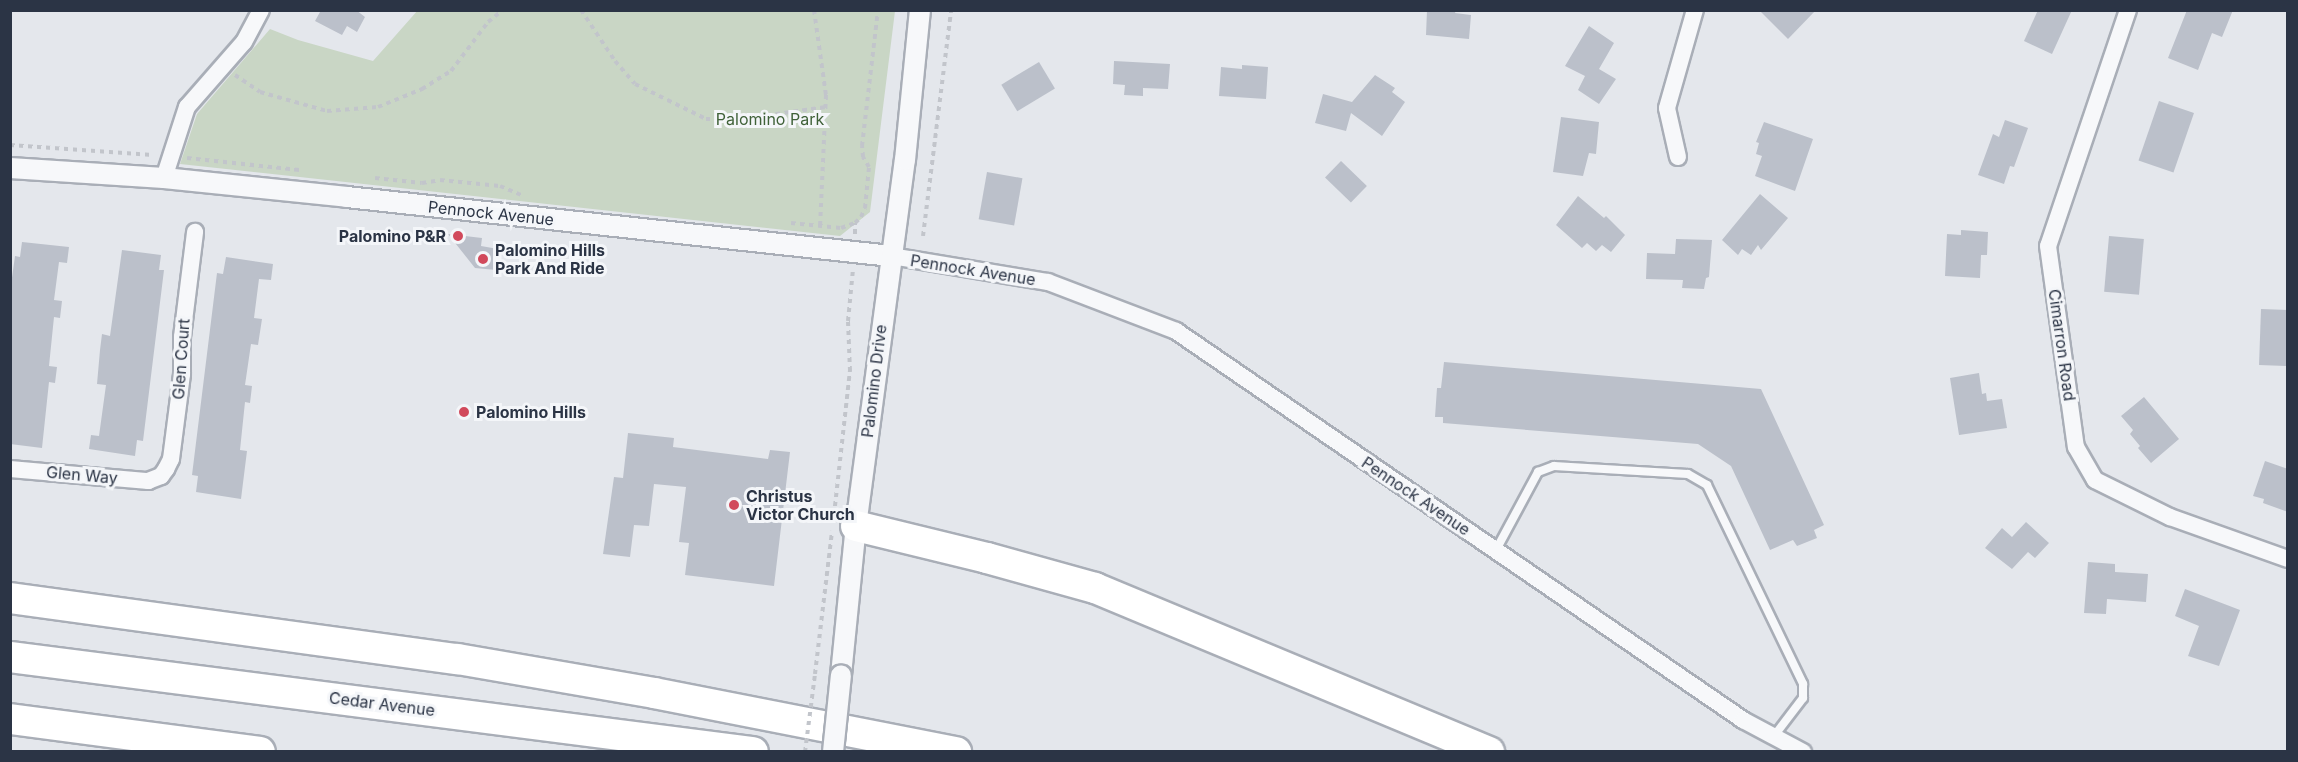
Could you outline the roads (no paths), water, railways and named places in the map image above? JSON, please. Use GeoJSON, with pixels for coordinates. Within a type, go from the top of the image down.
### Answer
{"type":"FeatureCollection","features":[{"type":"Feature","properties":{"kind":"highway"},"geometry":{"type":"LineString","coordinates":[[856,526],[987,558],[1095,588],[1489,752]]}},
{"type":"Feature","properties":{"kind":"highway"},"geometry":{"type":"LineString","coordinates":[[10,597],[458,659],[654,693],[956,752]]}},
{"type":"Feature","properties":{"kind":"highway","name":"Cedar Avenue"},"geometry":{"type":"LineString","coordinates":[[10,657],[753,752]]}},
{"type":"Feature","properties":{"kind":"highway"},"geometry":{"type":"LineString","coordinates":[[10,719],[260,752]]}},
{"type":"Feature","properties":{"kind":"street"},"geometry":{"type":"LineString","coordinates":[[164,178],[187,107],[244,42],[261,10]]}},
{"type":"Feature","properties":{"kind":"street","name":"Palomino Drive"},"geometry":{"type":"LineString","coordinates":[[832,752],[856,526],[911,105],[920,10]]}},
{"type":"Feature","properties":{"kind":"street"},"geometry":{"type":"LineString","coordinates":[[1678,157],[1667,108],[1695,10]]}},
{"type":"Feature","properties":{"kind":"street","name":"Cimarron Road"},"geometry":{"type":"LineString","coordinates":[[2128,10],[2048,246],[2076,447],[2095,480],[2170,517],[2288,559]]}},
{"type":"Feature","properties":{"kind":"street","name":"Pennock Avenue"},"geometry":{"type":"LineString","coordinates":[[10,168],[164,178],[855,252],[1048,282],[1176,331],[1743,720],[1803,752]]}},
{"type":"Feature","properties":{"kind":"street","name":"Glen Court"},"geometry":{"type":"LineString","coordinates":[[153,478],[161,476],[171,459],[182,374],[182,337],[195,232]]}},
{"type":"Feature","properties":{"kind":"street","name":"Glen Way"},"geometry":{"type":"LineString","coordinates":[[10,469],[136,480],[153,478]]}},
{"type":"Feature","properties":{"kind":"lane"},"geometry":{"type":"LineString","coordinates":[[1496,550],[1538,472],[1554,466],[1688,474],[1707,485],[1803,684],[1803,698],[1774,736]]}},
{"type":"Feature","properties":{"kind":"place","name":"Palomino P&R"},"geometry":{"type":"Point","coordinates":[458,236]}},
{"type":"Feature","properties":{"kind":"place","name":"Palomino Hills Park And Ride"},"geometry":{"type":"Point","coordinates":[483,259]}},
{"type":"Feature","properties":{"kind":"place","name":"Palomino Hills"},"geometry":{"type":"Point","coordinates":[464,412]}},
{"type":"Feature","properties":{"kind":"place","name":"Christus Victor Church"},"geometry":{"type":"Point","coordinates":[734,505]}},
{"type":"Feature","properties":{"kind":"park label","name":"Palomino Park"},"geometry":{"type":"Point","coordinates":[770,119]}}]}
